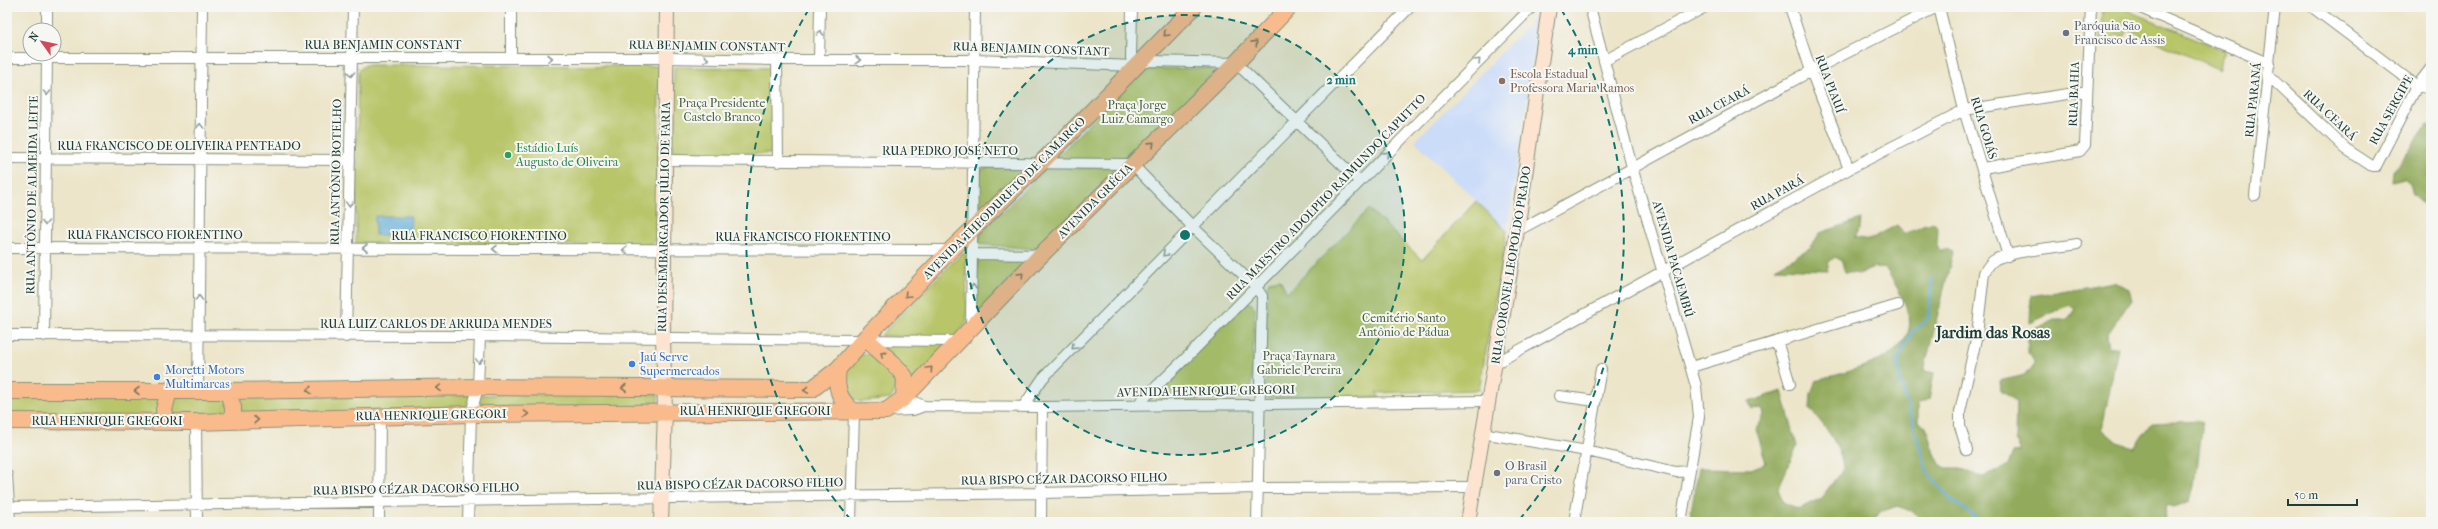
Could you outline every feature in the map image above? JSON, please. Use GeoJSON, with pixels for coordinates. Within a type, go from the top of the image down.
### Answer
{"type":"FeatureCollection","features":[{"type":"Feature","properties":{"kind":"main road","name":"AVENIDA THEODURETO DE CAMARGO"},"geometry":{"type":"LineString","coordinates":[[865,338],[951,250],[973,232],[1194,7]]}},
{"type":"Feature","properties":{"kind":"main road","name":"AVENIDA GRÉCIA"},"geometry":{"type":"LineString","coordinates":[[904,398],[957,340],[1132,164],[1236,63],[1289,7]]}},
{"type":"Feature","properties":{"kind":"main road"},"geometry":{"type":"LineString","coordinates":[[865,338],[894,364],[905,378],[904,398],[886,411],[854,412],[839,396],[837,386],[838,369],[865,338]]}},
{"type":"Feature","properties":{"kind":"main road","name":"RUA HENRIQUE GREGORI"},"geometry":{"type":"LineString","coordinates":[[7,392],[169,390],[227,391],[478,387],[812,389],[838,369]]}},
{"type":"Feature","properties":{"kind":"main road"},"geometry":{"type":"LineString","coordinates":[[168,422],[164,410],[169,390]]}},
{"type":"Feature","properties":{"kind":"main road"},"geometry":{"type":"LineString","coordinates":[[227,391],[233,408],[233,420]]}},
{"type":"Feature","properties":{"kind":"main road","name":"RUA HENRIQUE GREGORI"},"geometry":{"type":"LineString","coordinates":[[7,421],[196,422],[380,416],[665,411],[854,412]]}},
{"type":"Feature","properties":{"kind":"street"},"geometry":{"type":"LineString","coordinates":[[47,7],[47,22]]}},
{"type":"Feature","properties":{"kind":"street"},"geometry":{"type":"LineString","coordinates":[[198,391],[202,7]]}},
{"type":"Feature","properties":{"kind":"street","name":"RUA ANTÔNIO BOTELHO"},"geometry":{"type":"LineString","coordinates":[[346,337],[353,7]]}},
{"type":"Feature","properties":{"kind":"street"},"geometry":{"type":"LineString","coordinates":[[511,7],[511,58]]}},
{"type":"Feature","properties":{"kind":"street","name":"RUA DESEMBARGADOR JÚLIO DE FARIA"},"geometry":{"type":"LineString","coordinates":[[661,522],[665,411],[663,388],[663,337],[667,7]]}},
{"type":"Feature","properties":{"kind":"street"},"geometry":{"type":"LineString","coordinates":[[819,60],[820,7]]}},
{"type":"Feature","properties":{"kind":"street"},"geometry":{"type":"LineString","coordinates":[[971,326],[975,7]]}},
{"type":"Feature","properties":{"kind":"street"},"geometry":{"type":"LineString","coordinates":[[1132,7],[1131,58],[1135,66]]}},
{"type":"Feature","properties":{"kind":"street"},"geometry":{"type":"LineString","coordinates":[[1023,407],[1044,378],[1192,226],[1410,7]]}},
{"type":"Feature","properties":{"kind":"street","name":"RUA MAESTRO ADOLPHO RAIMUNDO CAPUTTO"},"geometry":{"type":"LineString","coordinates":[[1137,405],[1256,287],[1532,7]]}},
{"type":"Feature","properties":{"kind":"street","name":"RUA CORONEL LEOPOLDO PRADO"},"geometry":{"type":"LineString","coordinates":[[1468,522],[1517,231],[1549,7]]}},
{"type":"Feature","properties":{"kind":"street","name":"AVENIDA PACAEMBÚ"},"geometry":{"type":"LineString","coordinates":[[1590,7],[1632,167],[1696,386],[1698,418],[1681,522]]}},
{"type":"Feature","properties":{"kind":"street"},"geometry":{"type":"LineString","coordinates":[[1604,61],[1705,7]]}},
{"type":"Feature","properties":{"kind":"street","name":"RUA PIAUÍ"},"geometry":{"type":"LineString","coordinates":[[1790,7],[1811,70],[1849,169]]}},
{"type":"Feature","properties":{"kind":"street","name":"RUA CEARÁ"},"geometry":{"type":"LineString","coordinates":[[1517,231],[1811,70],[1938,7]]}},
{"type":"Feature","properties":{"kind":"street","name":"RUA GOIÁS"},"geometry":{"type":"LineString","coordinates":[[1938,7],[1964,110],[1983,168],[2008,256]]}},
{"type":"Feature","properties":{"kind":"street","name":"RUA BAHIA"},"geometry":{"type":"LineString","coordinates":[[1983,168],[2075,152],[2083,148],[2085,145],[2091,7]]}},
{"type":"Feature","properties":{"kind":"street"},"geometry":{"type":"LineString","coordinates":[[2138,7],[2270,64]]}},
{"type":"Feature","properties":{"kind":"street","name":"RUA PARANÁ"},"geometry":{"type":"LineString","coordinates":[[2256,195],[2269,76],[2274,7]]}},
{"type":"Feature","properties":{"kind":"street"},"geometry":{"type":"LineString","coordinates":[[2312,7],[2418,86],[2431,89]]}},
{"type":"Feature","properties":{"kind":"street","name":"RUA BENJAMIN CONSTANT"},"geometry":{"type":"LineString","coordinates":[[62,56],[352,59],[666,58],[777,60],[975,60],[1135,66],[1150,61],[1236,63]]}},
{"type":"Feature","properties":{"kind":"street","name":"RUA BENJAMIN CONSTANT"},"geometry":{"type":"LineString","coordinates":[[7,58],[22,57]]}},
{"type":"Feature","properties":{"kind":"street"},"geometry":{"type":"LineString","coordinates":[[777,60],[778,162]]}},
{"type":"Feature","properties":{"kind":"street","name":"RUA ANTÔNIO DE ALMEIDA LEITE"},"geometry":{"type":"LineString","coordinates":[[44,336],[47,62]]}},
{"type":"Feature","properties":{"kind":"street"},"geometry":{"type":"LineString","coordinates":[[1236,63],[1359,181]]}},
{"type":"Feature","properties":{"kind":"street","name":"RUA SERGIPE"},"geometry":{"type":"LineString","coordinates":[[2376,166],[2418,86],[2431,68]]}},
{"type":"Feature","properties":{"kind":"street","name":"RUA CEARÁ"},"geometry":{"type":"LineString","coordinates":[[2269,76],[2346,148],[2372,166],[2376,166]]}},
{"type":"Feature","properties":{"kind":"street","name":"RUA PARÁ"},"geometry":{"type":"LineString","coordinates":[[1496,362],[1849,169],[1964,110],[2087,91]]}},
{"type":"Feature","properties":{"kind":"street","name":"RUA FRANCISCO DE OLIVEIRA PENTEADO"},"geometry":{"type":"LineString","coordinates":[[7,158],[350,160]]}},
{"type":"Feature","properties":{"kind":"street","name":"RUA PEDRO JOSÉ NETO"},"geometry":{"type":"LineString","coordinates":[[665,160],[973,164],[1132,164]]}},
{"type":"Feature","properties":{"kind":"street"},"geometry":{"type":"LineString","coordinates":[[1132,164],[1192,226],[1256,287],[1262,296],[1257,522]]}},
{"type":"Feature","properties":{"kind":"street"},"geometry":{"type":"LineString","coordinates":[[1967,450],[1960,426],[1960,412],[1977,335],[1984,273],[1995,260],[2008,256],[2077,244]]}},
{"type":"Feature","properties":{"kind":"street","name":"RUA FRANCISCO FIORENTINO"},"geometry":{"type":"LineString","coordinates":[[7,248],[347,248],[664,251],[951,250]]}},
{"type":"Feature","properties":{"kind":"street"},"geometry":{"type":"LineString","coordinates":[[973,254],[1041,255]]}},
{"type":"Feature","properties":{"kind":"street"},"geometry":{"type":"LineString","coordinates":[[1691,368],[1898,305]]}},
{"type":"Feature","properties":{"kind":"street","name":"RUA LUIZ CARLOS DE ARRUDA MENDES"},"geometry":{"type":"LineString","coordinates":[[7,335],[865,338],[957,340]]}},
{"type":"Feature","properties":{"kind":"street"},"geometry":{"type":"LineString","coordinates":[[468,522],[470,414],[478,387],[480,336]]}},
{"type":"Feature","properties":{"kind":"street"},"geometry":{"type":"LineString","coordinates":[[1778,341],[1790,384]]}},
{"type":"Feature","properties":{"kind":"street"},"geometry":{"type":"LineString","coordinates":[[1574,522],[1601,369]]}},
{"type":"Feature","properties":{"kind":"street"},"geometry":{"type":"LineString","coordinates":[[1559,396],[1595,401]]}},
{"type":"Feature","properties":{"kind":"street"},"geometry":{"type":"LineString","coordinates":[[904,398],[924,406]]}},
{"type":"Feature","properties":{"kind":"street","name":"AVENIDA HENRIQUE GREGORI"},"geometry":{"type":"LineString","coordinates":[[924,406],[1042,407],[1488,401]]}},
{"type":"Feature","properties":{"kind":"street"},"geometry":{"type":"LineString","coordinates":[[886,411],[913,410],[924,406]]}},
{"type":"Feature","properties":{"kind":"street"},"geometry":{"type":"LineString","coordinates":[[1041,522],[1040,493],[1042,407]]}},
{"type":"Feature","properties":{"kind":"street"},"geometry":{"type":"LineString","coordinates":[[851,522],[854,412]]}},
{"type":"Feature","properties":{"kind":"street"},"geometry":{"type":"LineString","coordinates":[[380,416],[380,522]]}},
{"type":"Feature","properties":{"kind":"street"},"geometry":{"type":"LineString","coordinates":[[196,422],[197,522]]}},
{"type":"Feature","properties":{"kind":"street"},"geometry":{"type":"LineString","coordinates":[[1482,433],[1587,451],[1676,472],[1689,471]]}},
{"type":"Feature","properties":{"kind":"street"},"geometry":{"type":"LineString","coordinates":[[7,475],[10,522]]}},
{"type":"Feature","properties":{"kind":"street","name":"RUA BISPO CÉZAR DACORSO FILHO"},"geometry":{"type":"LineString","coordinates":[[8,507],[196,506],[468,500],[851,496],[1258,488],[1474,487]]}},
{"type":"Feature","properties":{"kind":"shaded area","name":"Escola Estadual Professora Maria Ramos"},"geometry":{"type":"Polygon","coordinates":[[[1536,17],[1539,21],[1507,231],[1415,141],[1536,17]]]}},
{"type":"Feature","properties":{"kind":"green space"},"geometry":{"type":"Polygon","coordinates":[[[2102,7],[2120,7],[2226,51],[2218,69],[2127,29],[2124,37],[2116,34],[2111,41],[2101,40],[2102,7]]]}},
{"type":"Feature","properties":{"kind":"green space","name":"Estádio Luís Augusto de Oliveira"},"geometry":{"type":"Polygon","coordinates":[[[365,65],[656,66],[659,68],[658,238],[653,243],[647,245],[356,244],[358,71],[365,65]]]}},
{"type":"Feature","properties":{"kind":"green space","name":"Praça Presidente Castelo Branco"},"geometry":{"type":"Polygon","coordinates":[[[674,67],[772,68],[771,154],[672,152],[674,67]]]}},
{"type":"Feature","properties":{"kind":"green space","name":"Praça Jorge Luiz Camargo"},"geometry":{"type":"Polygon","coordinates":[[[1211,68],[1214,72],[1128,159],[1063,160],[1059,158],[1059,155],[1142,69],[1211,68]]]}},
{"type":"Feature","properties":{"kind":"green space"},"geometry":{"type":"Polygon","coordinates":[[[2427,125],[2431,126],[2431,211],[2413,195],[2410,183],[2404,178],[2392,181],[2393,172],[2427,125]]]}},
{"type":"Feature","properties":{"kind":"green space"},"geometry":{"type":"Polygon","coordinates":[[[989,167],[1023,171],[975,223],[979,174],[982,169],[989,167]]]}},
{"type":"Feature","properties":{"kind":"green space"},"geometry":{"type":"Polygon","coordinates":[[[1116,167],[1118,169],[1038,249],[978,244],[980,234],[1045,169],[1116,167]]]}},
{"type":"Feature","properties":{"kind":"green space","name":"Cemitério Santo Antônio de Pádua"},"geometry":{"type":"Polygon","coordinates":[[[1476,201],[1507,231],[1479,390],[1376,393],[1380,397],[1266,398],[1267,288],[1269,281],[1280,279],[1287,293],[1369,209],[1422,260],[1476,201]]]}},
{"type":"Feature","properties":{"kind":"green space"},"geometry":{"type":"Polygon","coordinates":[[[1861,219],[1860,229],[1854,237],[1869,240],[1897,225],[1905,234],[1925,224],[1934,223],[1938,228],[1937,245],[1941,252],[1946,249],[1953,252],[1924,371],[1934,373],[1929,399],[1918,404],[1918,422],[1926,426],[1931,445],[1940,464],[1946,468],[1960,468],[1981,477],[2008,466],[2013,452],[2021,451],[2015,440],[2016,401],[2001,391],[2000,381],[2023,375],[2031,370],[2034,360],[2028,353],[2028,332],[2054,320],[2067,320],[2075,309],[2069,305],[2030,323],[2031,296],[2114,282],[2129,289],[2132,299],[2107,335],[2109,348],[2118,347],[2102,429],[2117,442],[2134,447],[2151,423],[2202,421],[2194,486],[2190,501],[2173,507],[2167,505],[2164,522],[1923,522],[1913,512],[1898,506],[1881,511],[1872,522],[1689,522],[1699,468],[1751,469],[1766,463],[1756,428],[1764,415],[1762,408],[1751,409],[1749,402],[1782,391],[1797,446],[1778,489],[1783,502],[1799,509],[1821,498],[1843,469],[1842,460],[1836,444],[1827,429],[1810,409],[1811,393],[1816,381],[1870,364],[1884,358],[1896,350],[1904,340],[1909,329],[1910,322],[1906,306],[1886,269],[1874,267],[1859,274],[1845,272],[1841,260],[1835,257],[1829,262],[1827,270],[1775,268],[1810,248],[1820,233],[1861,219]]]}},
{"type":"Feature","properties":{"kind":"green space"},"geometry":{"type":"Polygon","coordinates":[[[962,253],[966,255],[967,322],[955,338],[880,336],[962,253]]]}},
{"type":"Feature","properties":{"kind":"green space"},"geometry":{"type":"Polygon","coordinates":[[[1029,257],[976,317],[978,258],[1029,257]]]}},
{"type":"Feature","properties":{"kind":"green space"},"geometry":{"type":"Polygon","coordinates":[[[1246,302],[1252,304],[1255,308],[1251,395],[1248,397],[1164,401],[1160,398],[1160,389],[1246,302]]]}},
{"type":"Feature","properties":{"kind":"green space"},"geometry":{"type":"Polygon","coordinates":[[[876,340],[949,343],[912,385],[876,340]]]}},
{"type":"Feature","properties":{"kind":"green space"},"geometry":{"type":"Polygon","coordinates":[[[863,354],[872,355],[880,359],[887,363],[892,369],[896,376],[897,384],[890,399],[860,402],[847,395],[843,374],[849,364],[863,354]]]}},
{"type":"Feature","properties":{"kind":"green space"},"geometry":{"type":"Polygon","coordinates":[[[658,394],[658,417],[7,419],[7,397],[658,394]]]}},
{"type":"Feature","properties":{"kind":"water"},"geometry":{"type":"Polygon","coordinates":[[[375,216],[411,216],[410,235],[375,235],[375,216]]]}},
{"type":"Feature","properties":{"kind":"waterway"},"geometry":{"type":"LineString","coordinates":[[1932,278],[1929,316],[1921,326],[1913,331],[1898,358],[1900,381],[1928,474],[1951,499],[1981,522]]}},
{"type":"Feature","properties":{"kind":"place","name":"Paróquia São Francisco de Assis"},"geometry":{"type":"Point","coordinates":[2066,33]}},
{"type":"Feature","properties":{"kind":"place","name":"Escola Estadual Professora Maria Ramos"},"geometry":{"type":"Point","coordinates":[1502,81]}},
{"type":"Feature","properties":{"kind":"place","name":"Estádio Luís Augusto de Oliveira"},"geometry":{"type":"Point","coordinates":[508,155]}},
{"type":"Feature","properties":{"kind":"place","name":"Jaú Serve Supermercados"},"geometry":{"type":"Point","coordinates":[632,364]}},
{"type":"Feature","properties":{"kind":"place","name":"Moretti Motors Multimarcas"},"geometry":{"type":"Point","coordinates":[157,377]}},
{"type":"Feature","properties":{"kind":"place","name":"O Brasil para Cristo"},"geometry":{"type":"Point","coordinates":[1497,473]}},
{"type":"Feature","properties":{"kind":"district","name":"Jardim das Rosas"},"geometry":{"type":"Point","coordinates":[1993,332]}},
{"type":"Feature","properties":{"kind":"park label","name":"Praça Taynara Gabriele Pereira"},"geometry":{"type":"Point","coordinates":[1299,363]}}]}
